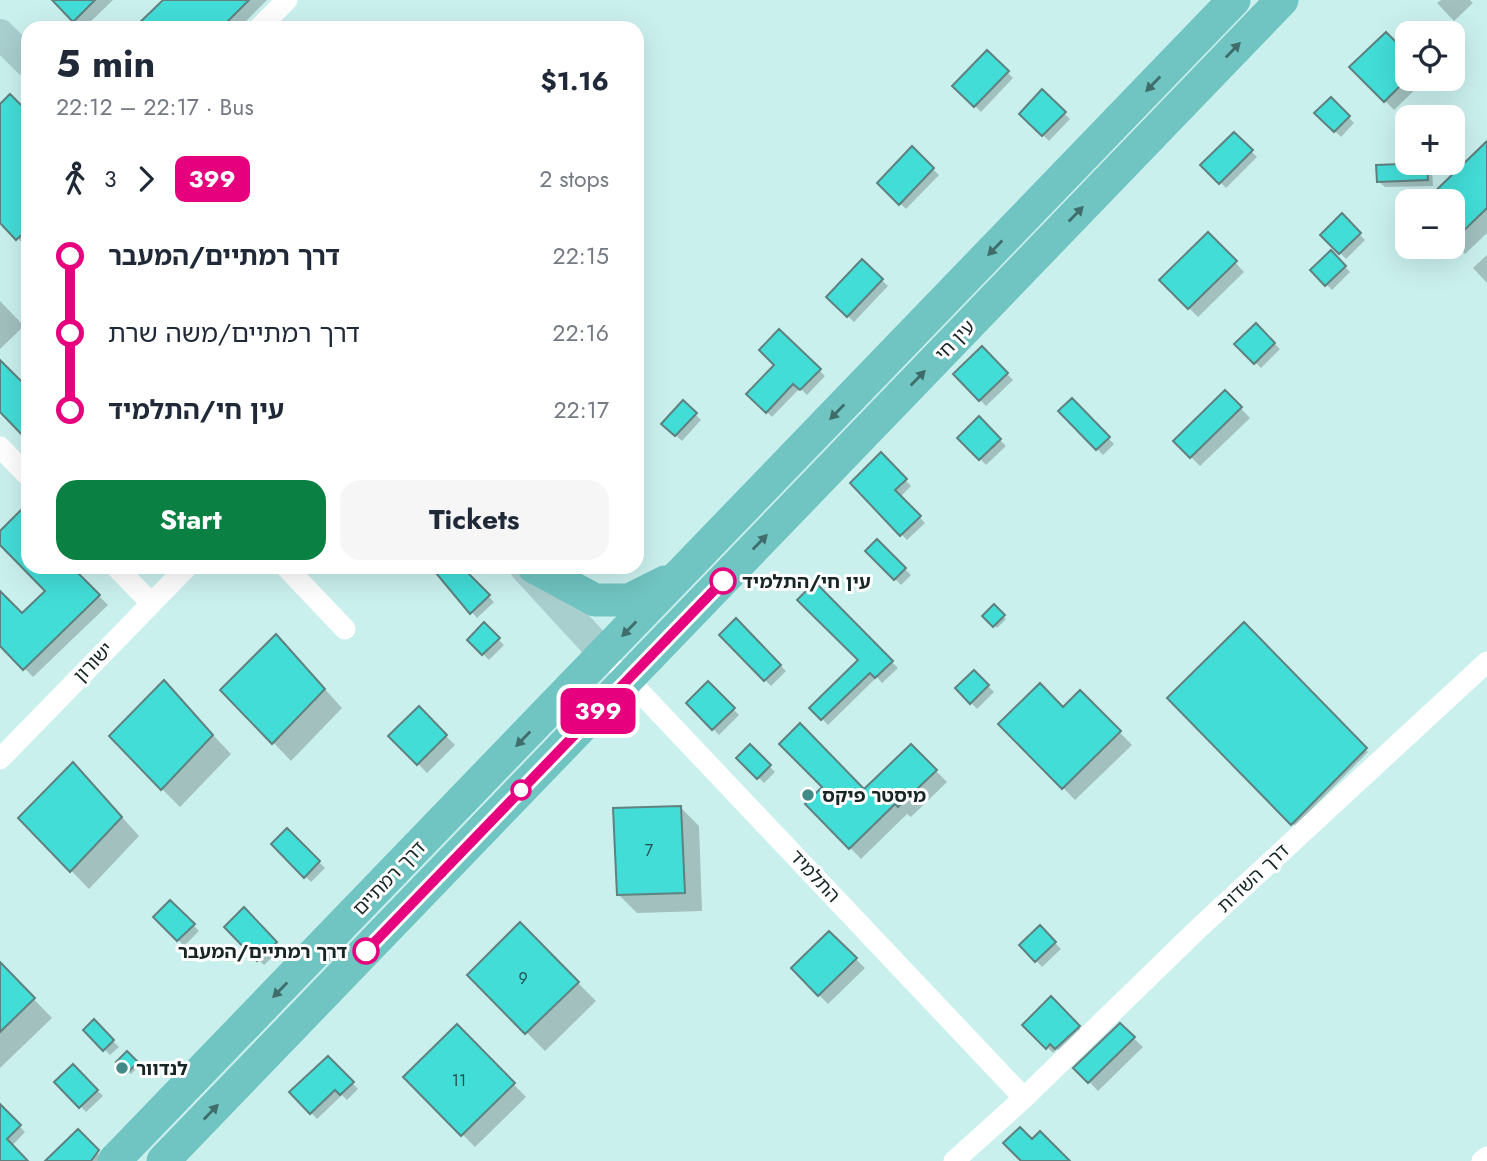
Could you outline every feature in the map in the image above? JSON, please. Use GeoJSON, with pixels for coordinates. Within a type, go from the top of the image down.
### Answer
{"type":"FeatureCollection","features":[{"type":"Feature","properties":{"kind":"main road","name":"עין חי"},"geometry":{"type":"LineString","coordinates":[[604,654],[1234,0]]}},
{"type":"Feature","properties":{"kind":"main road","name":"עין חי"},"geometry":{"type":"LineString","coordinates":[[628,680],[1282,0]]}},
{"type":"Feature","properties":{"kind":"main road"},"geometry":{"type":"LineString","coordinates":[[547,574],[594,600],[629,600],[683,573]]}},
{"type":"Feature","properties":{"kind":"main road","name":"דרך רמתיים"},"geometry":{"type":"LineString","coordinates":[[114,1161],[604,654]]}},
{"type":"Feature","properties":{"kind":"main road","name":"דרך רמתיים"},"geometry":{"type":"LineString","coordinates":[[163,1161],[628,680]]}},
{"type":"Feature","properties":{"kind":"street"},"geometry":{"type":"LineString","coordinates":[[266,21],[287,0]]}},
{"type":"Feature","properties":{"kind":"street"},"geometry":{"type":"LineString","coordinates":[[0,34],[21,55]]}},
{"type":"Feature","properties":{"kind":"street"},"geometry":{"type":"LineString","coordinates":[[0,447],[21,469]]}},
{"type":"Feature","properties":{"kind":"street"},"geometry":{"type":"LineString","coordinates":[[123,574],[151,603]]}},
{"type":"Feature","properties":{"kind":"street","name":"ישורון"},"geometry":{"type":"LineString","coordinates":[[0,759],[180,574]]}},
{"type":"Feature","properties":{"kind":"street"},"geometry":{"type":"LineString","coordinates":[[293,574],[345,629]]}},
{"type":"Feature","properties":{"kind":"street"},"geometry":{"type":"LineString","coordinates":[[530,574],[604,654]]}},
{"type":"Feature","properties":{"kind":"street","name":"התלמיד"},"geometry":{"type":"LineString","coordinates":[[604,654],[1024,1098]]}},
{"type":"Feature","properties":{"kind":"street","name":"דרך השדות"},"geometry":{"type":"LineString","coordinates":[[954,1161],[1024,1098],[1200,927],[1487,662]]}},
{"type":"Feature","properties":{"kind":"street"},"geometry":{"type":"LineString","coordinates":[[1482,1161],[1487,1157]]}},
{"type":"Feature","properties":{"kind":"building"},"geometry":{"type":"Polygon","coordinates":[[[52,0],[95,0],[74,21],[52,0]]]}},
{"type":"Feature","properties":{"kind":"building"},"geometry":{"type":"Polygon","coordinates":[[[163,0],[249,0],[228,21],[141,21],[163,0]]]}},
{"type":"Feature","properties":{"kind":"building"},"geometry":{"type":"Polygon","coordinates":[[[1386,32],[1395,41],[1395,91],[1384,102],[1349,67],[1386,32]]]}},
{"type":"Feature","properties":{"kind":"building"},"geometry":{"type":"Polygon","coordinates":[[[987,50],[1009,71],[974,107],[952,86],[987,50]]]}},
{"type":"Feature","properties":{"kind":"building"},"geometry":{"type":"Polygon","coordinates":[[[1042,89],[1066,112],[1042,136],[1019,114],[1042,89]]]}},
{"type":"Feature","properties":{"kind":"building"},"geometry":{"type":"Polygon","coordinates":[[[10,94],[21,105],[21,235],[16,240],[0,223],[0,104],[10,94]]]}},
{"type":"Feature","properties":{"kind":"building"},"geometry":{"type":"Polygon","coordinates":[[[1331,97],[1350,116],[1334,132],[1314,113],[1331,97]]]}},
{"type":"Feature","properties":{"kind":"building"},"geometry":{"type":"Polygon","coordinates":[[[1234,132],[1253,150],[1219,184],[1200,165],[1234,132]]]}},
{"type":"Feature","properties":{"kind":"building"},"geometry":{"type":"Polygon","coordinates":[[[1487,141],[1487,208],[1465,229],[1465,189],[1437,189],[1452,175],[1465,175],[1465,162],[1487,141]]]}},
{"type":"Feature","properties":{"kind":"building"},"geometry":{"type":"Polygon","coordinates":[[[912,146],[934,168],[899,205],[877,183],[912,146]]]}},
{"type":"Feature","properties":{"kind":"building"},"geometry":{"type":"Polygon","coordinates":[[[1395,164],[1395,175],[1428,175],[1428,180],[1377,182],[1376,165],[1395,164]]]}},
{"type":"Feature","properties":{"kind":"building"},"geometry":{"type":"Polygon","coordinates":[[[1342,213],[1361,233],[1339,254],[1320,235],[1342,213]]]}},
{"type":"Feature","properties":{"kind":"building"},"geometry":{"type":"Polygon","coordinates":[[[1208,232],[1237,261],[1188,309],[1159,280],[1208,232]]]}},
{"type":"Feature","properties":{"kind":"building"},"geometry":{"type":"Polygon","coordinates":[[[1331,250],[1346,266],[1325,286],[1310,270],[1331,250]]]}},
{"type":"Feature","properties":{"kind":"building"},"geometry":{"type":"Polygon","coordinates":[[[862,259],[883,279],[847,317],[826,297],[862,259]]]}},
{"type":"Feature","properties":{"kind":"building"},"geometry":{"type":"Polygon","coordinates":[[[1256,323],[1275,343],[1254,364],[1234,344],[1256,323]]]}},
{"type":"Feature","properties":{"kind":"building"},"geometry":{"type":"Polygon","coordinates":[[[779,329],[821,369],[800,390],[793,384],[766,413],[746,394],[774,365],[759,350],[779,329]]]}},
{"type":"Feature","properties":{"kind":"building"},"geometry":{"type":"Polygon","coordinates":[[[982,346],[1008,373],[979,401],[953,374],[982,346]]]}},
{"type":"Feature","properties":{"kind":"building"},"geometry":{"type":"Polygon","coordinates":[[[0,360],[21,381],[21,434],[0,412],[0,360]]]}},
{"type":"Feature","properties":{"kind":"building"},"geometry":{"type":"Polygon","coordinates":[[[1225,390],[1242,407],[1190,458],[1173,441],[1225,390]]]}},
{"type":"Feature","properties":{"kind":"building"},"geometry":{"type":"Polygon","coordinates":[[[1072,398],[1110,437],[1096,450],[1058,411],[1072,398]]]}},
{"type":"Feature","properties":{"kind":"building"},"geometry":{"type":"Polygon","coordinates":[[[683,400],[697,413],[675,436],[661,424],[683,400]]]}},
{"type":"Feature","properties":{"kind":"building"},"geometry":{"type":"Polygon","coordinates":[[[979,416],[1001,439],[979,460],[957,438],[979,416]]]}},
{"type":"Feature","properties":{"kind":"building"},"geometry":{"type":"Polygon","coordinates":[[[881,452],[907,479],[895,490],[921,516],[900,536],[850,483],[881,452]]]}},
{"type":"Feature","properties":{"kind":"building"},"geometry":{"type":"Polygon","coordinates":[[[21,510],[21,566],[0,545],[0,531],[21,510]]]}},
{"type":"Feature","properties":{"kind":"building"},"geometry":{"type":"Polygon","coordinates":[[[877,539],[906,568],[894,580],[865,551],[877,539]]]}},
{"type":"Feature","properties":{"kind":"building"},"geometry":{"type":"Polygon","coordinates":[[[28,574],[79,574],[100,595],[23,670],[0,646],[0,591],[22,613],[45,591],[28,574]]]}},
{"type":"Feature","properties":{"kind":"building"},"geometry":{"type":"Polygon","coordinates":[[[437,574],[469,574],[490,595],[470,614],[437,574]]]}},
{"type":"Feature","properties":{"kind":"building"},"geometry":{"type":"Polygon","coordinates":[[[815,582],[893,661],[875,678],[870,673],[821,720],[809,708],[858,660],[797,600],[815,582]]]}},
{"type":"Feature","properties":{"kind":"building"},"geometry":{"type":"Polygon","coordinates":[[[994,604],[1005,615],[993,627],[982,616],[994,604]]]}},
{"type":"Feature","properties":{"kind":"building"},"geometry":{"type":"Polygon","coordinates":[[[736,618],[781,665],[764,681],[719,635],[736,618]]]}},
{"type":"Feature","properties":{"kind":"building"},"geometry":{"type":"Polygon","coordinates":[[[484,622],[500,638],[482,655],[467,640],[484,622]]]}},
{"type":"Feature","properties":{"kind":"building"},"geometry":{"type":"Polygon","coordinates":[[[1244,622],[1367,748],[1291,825],[1167,698],[1244,622]]]}},
{"type":"Feature","properties":{"kind":"building"},"geometry":{"type":"Polygon","coordinates":[[[276,634],[325,689],[272,744],[220,690],[276,634]]]}},
{"type":"Feature","properties":{"kind":"building"},"geometry":{"type":"Polygon","coordinates":[[[974,670],[989,685],[970,704],[955,688],[974,670]]]}},
{"type":"Feature","properties":{"kind":"building"},"geometry":{"type":"Polygon","coordinates":[[[164,680],[213,735],[161,790],[109,736],[164,680]]]}},
{"type":"Feature","properties":{"kind":"building"},"geometry":{"type":"Polygon","coordinates":[[[708,681],[735,708],[712,730],[686,703],[708,681]]]}},
{"type":"Feature","properties":{"kind":"building"},"geometry":{"type":"Polygon","coordinates":[[[1040,683],[1063,707],[1080,690],[1121,731],[1062,789],[998,724],[1040,683]]]}},
{"type":"Feature","properties":{"kind":"building"},"geometry":{"type":"Polygon","coordinates":[[[419,706],[447,735],[417,765],[388,736],[419,706]]]}},
{"type":"Feature","properties":{"kind":"building"},"geometry":{"type":"Polygon","coordinates":[[[800,723],[864,789],[911,744],[937,770],[898,807],[895,804],[849,849],[805,804],[822,787],[779,744],[800,723]]]}},
{"type":"Feature","properties":{"kind":"building"},"geometry":{"type":"Polygon","coordinates":[[[750,744],[771,765],[757,779],[736,758],[750,744]]]}},
{"type":"Feature","properties":{"kind":"building"},"geometry":{"type":"Polygon","coordinates":[[[73,762],[122,817],[70,872],[18,818],[73,762]]]}},
{"type":"Feature","properties":{"kind":"building"},"geometry":{"type":"Polygon","coordinates":[[[681,806],[685,893],[617,895],[613,808],[681,806]]]}},
{"type":"Feature","properties":{"kind":"building"},"geometry":{"type":"Polygon","coordinates":[[[287,828],[320,861],[304,878],[271,844],[287,828]]]}},
{"type":"Feature","properties":{"kind":"building"},"geometry":{"type":"Polygon","coordinates":[[[170,900],[195,924],[177,941],[153,917],[170,900]]]}},
{"type":"Feature","properties":{"kind":"building"},"geometry":{"type":"Polygon","coordinates":[[[244,907],[277,942],[257,961],[224,927],[244,907]]]}},
{"type":"Feature","properties":{"kind":"building"},"geometry":{"type":"Polygon","coordinates":[[[520,922],[579,982],[525,1034],[467,975],[520,922]]]}},
{"type":"Feature","properties":{"kind":"building"},"geometry":{"type":"Polygon","coordinates":[[[1040,925],[1056,942],[1035,962],[1019,945],[1040,925]]]}},
{"type":"Feature","properties":{"kind":"building"},"geometry":{"type":"Polygon","coordinates":[[[829,931],[857,958],[818,996],[791,968],[829,931]]]}},
{"type":"Feature","properties":{"kind":"building"},"geometry":{"type":"Polygon","coordinates":[[[0,962],[35,998],[0,1032],[0,962]]]}},
{"type":"Feature","properties":{"kind":"building"},"geometry":{"type":"Polygon","coordinates":[[[1051,996],[1080,1026],[1055,1049],[1050,1044],[1046,1049],[1022,1025],[1051,996]]]}},
{"type":"Feature","properties":{"kind":"building"},"geometry":{"type":"Polygon","coordinates":[[[94,1019],[114,1040],[103,1051],[83,1030],[94,1019]]]}},
{"type":"Feature","properties":{"kind":"building"},"geometry":{"type":"Polygon","coordinates":[[[1120,1023],[1135,1037],[1088,1083],[1073,1068],[1120,1023]]]}},
{"type":"Feature","properties":{"kind":"building"},"geometry":{"type":"Polygon","coordinates":[[[457,1024],[515,1083],[461,1136],[403,1077],[457,1024]]]}},
{"type":"Feature","properties":{"kind":"building"},"geometry":{"type":"Polygon","coordinates":[[[127,1051],[138,1062],[127,1073],[116,1062],[127,1051]]]}},
{"type":"Feature","properties":{"kind":"building"},"geometry":{"type":"Polygon","coordinates":[[[328,1056],[354,1082],[340,1095],[335,1090],[310,1114],[289,1092],[328,1056]]]}},
{"type":"Feature","properties":{"kind":"building"},"geometry":{"type":"Polygon","coordinates":[[[73,1064],[98,1090],[79,1108],[54,1082],[73,1064]]]}},
{"type":"Feature","properties":{"kind":"building"},"geometry":{"type":"Polygon","coordinates":[[[0,1104],[21,1125],[7,1139],[28,1161],[0,1161],[0,1104]]]}},
{"type":"Feature","properties":{"kind":"building"},"geometry":{"type":"Polygon","coordinates":[[[1020,1127],[1032,1139],[1040,1131],[1070,1161],[1021,1161],[1003,1143],[1020,1127]]]}},
{"type":"Feature","properties":{"kind":"building"},"geometry":{"type":"Polygon","coordinates":[[[78,1129],[99,1150],[91,1161],[45,1161],[78,1129]]]}},
{"type":"Feature","properties":{"kind":"bus line","name":"399"},"geometry":{"type":"LineString","coordinates":[[366,951],[723,581]]}},
{"type":"Feature","properties":{"kind":"place","name":"עין חי/התלמיד"},"geometry":{"type":"Point","coordinates":[723,581]}},
{"type":"Feature","properties":{"kind":"place","name":"מיסטר פיקס"},"geometry":{"type":"Point","coordinates":[808,795]}},
{"type":"Feature","properties":{"kind":"place","name":"דרך רמתיים/המעבר"},"geometry":{"type":"Point","coordinates":[366,951]}},
{"type":"Feature","properties":{"kind":"place","name":"לנדוור"},"geometry":{"type":"Point","coordinates":[122,1068]}}]}
